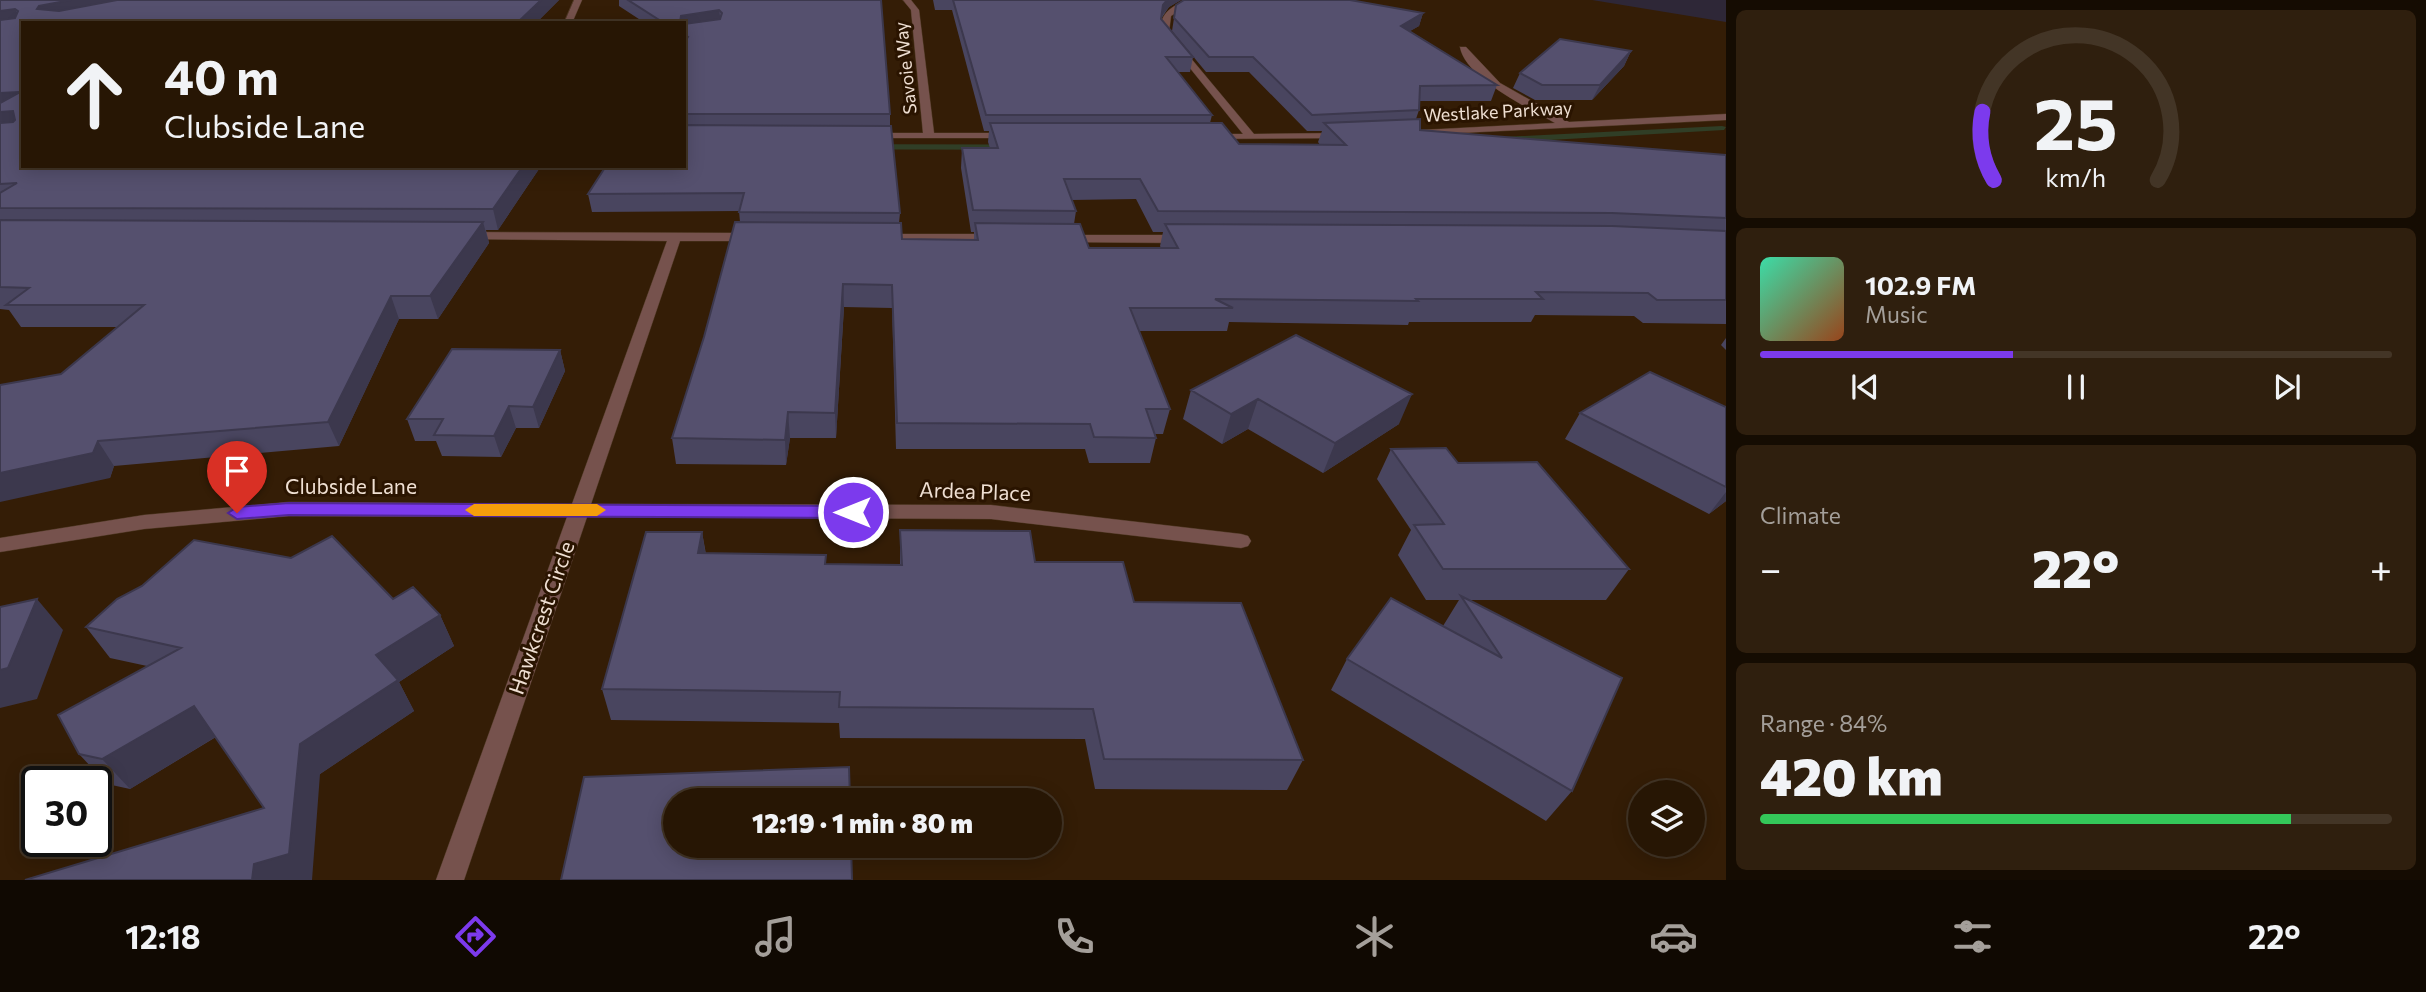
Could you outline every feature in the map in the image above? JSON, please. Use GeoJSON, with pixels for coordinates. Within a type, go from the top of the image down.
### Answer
{"type":"FeatureCollection","features":[{"type":"Feature","properties":{"kind":"street"},"geometry":{"type":"LineString","coordinates":[[569,21],[578,0]]}},
{"type":"Feature","properties":{"kind":"street","name":"Savoie Way"},"geometry":{"type":"LineString","coordinates":[[908,0],[915,10],[929,136]]}},
{"type":"Feature","properties":{"kind":"street"},"geometry":{"type":"LineString","coordinates":[[1192,0],[1170,12],[1165,19],[1165,32],[1251,137]]}},
{"type":"Feature","properties":{"kind":"street"},"geometry":{"type":"LineString","coordinates":[[1463,49],[1487,79],[1568,125]]}},
{"type":"Feature","properties":{"kind":"street","name":"Westlake Parkway"},"geometry":{"type":"LineString","coordinates":[[1412,134],[1726,117]]}},
{"type":"Feature","properties":{"kind":"street"},"geometry":{"type":"LineString","coordinates":[[861,136],[1027,136]]}},
{"type":"Feature","properties":{"kind":"street"},"geometry":{"type":"LineString","coordinates":[[1195,137],[1349,136]]}},
{"type":"Feature","properties":{"kind":"street"},"geometry":{"type":"LineString","coordinates":[[454,236],[771,237]]}},
{"type":"Feature","properties":{"kind":"street","name":"Hawkcrest Circle"},"geometry":{"type":"LineString","coordinates":[[450,880],[675,237]]}},
{"type":"Feature","properties":{"kind":"street"},"geometry":{"type":"LineString","coordinates":[[868,238],[1006,238]]}},
{"type":"Feature","properties":{"kind":"street"},"geometry":{"type":"LineString","coordinates":[[1047,239],[1199,239]]}},
{"type":"Feature","properties":{"kind":"street","name":"Clubside Lane"},"geometry":{"type":"LineString","coordinates":[[0,545],[73,530],[185,516],[289,509],[579,510]]}},
{"type":"Feature","properties":{"kind":"street","name":"Ardea Place"},"geometry":{"type":"LineString","coordinates":[[579,510],[991,512],[1241,541]]}},
{"type":"Feature","properties":{"kind":"shaded area"},"geometry":{"type":"Polygon","coordinates":[[[1592,0],[1726,0],[1726,22],[1592,0]]]}},
{"type":"Feature","properties":{"kind":"green space"},"geometry":{"type":"Polygon","coordinates":[[[1726,127],[1724,130],[1465,145],[1127,150],[686,149],[686,144],[1343,145],[1726,127]]]}},
{"type":"Feature","properties":{"kind":"building"},"geometry":{"type":"Polygon","coordinates":[[[0,0],[71,0],[39,6],[37,9],[59,11],[117,0],[541,0],[519,21],[21,21],[21,168],[522,168],[493,209],[0,208],[0,193],[17,183],[0,184],[0,123],[15,120],[13,111],[0,112],[0,103],[20,92],[0,93],[0,20],[15,18],[18,11],[0,11],[0,0]]]}},
{"type":"Feature","properties":{"kind":"building"},"geometry":{"type":"Polygon","coordinates":[[[628,0],[881,0],[890,114],[686,114],[686,24],[720,19],[722,13],[719,10],[681,16],[680,21],[661,21],[628,0]]]}},
{"type":"Feature","properties":{"kind":"building"},"geometry":{"type":"Polygon","coordinates":[[[953,0],[1167,0],[1163,5],[1161,19],[1193,57],[1166,57],[1212,115],[986,115],[953,0]]]}},
{"type":"Feature","properties":{"kind":"building"},"geometry":{"type":"Polygon","coordinates":[[[1184,0],[1350,0],[1423,13],[1401,26],[1497,85],[1420,86],[1419,110],[1312,115],[1253,57],[1209,57],[1174,18],[1176,5],[1184,0]]]}},
{"type":"Feature","properties":{"kind":"building"},"geometry":{"type":"Polygon","coordinates":[[[1560,39],[1631,51],[1600,85],[1542,85],[1520,73],[1560,39]]]}},
{"type":"Feature","properties":{"kind":"building"},"geometry":{"type":"Polygon","coordinates":[[[1420,119],[1420,130],[1726,155],[1726,218],[1612,213],[1158,211],[1140,179],[1064,179],[1076,211],[973,210],[962,148],[998,148],[990,123],[1222,123],[1239,144],[1346,145],[1324,123],[1420,119]]]}},
{"type":"Feature","properties":{"kind":"building"},"geometry":{"type":"Polygon","coordinates":[[[686,125],[891,126],[900,213],[739,212],[744,193],[588,194],[605,168],[686,168],[686,125]]]}},
{"type":"Feature","properties":{"kind":"building"},"geometry":{"type":"Polygon","coordinates":[[[0,220],[483,222],[430,296],[391,296],[328,422],[98,441],[93,453],[0,473],[0,385],[61,374],[144,305],[6,305],[29,288],[0,287],[0,220]]]}},
{"type":"Feature","properties":{"kind":"building"},"geometry":{"type":"Polygon","coordinates":[[[735,222],[901,223],[902,239],[978,240],[975,223],[1080,224],[1089,248],[1178,248],[1165,224],[1612,226],[1726,231],[1726,300],[1657,300],[1648,293],[1536,292],[1543,299],[1215,299],[1233,308],[1130,308],[1170,409],[1146,409],[1156,438],[1094,437],[1090,424],[897,423],[892,285],[843,284],[835,413],[788,412],[785,440],[672,438],[704,337],[735,222]]]}},
{"type":"Feature","properties":{"kind":"building"},"geometry":{"type":"Polygon","coordinates":[[[1296,335],[1412,394],[1335,443],[1258,399],[1231,414],[1191,390],[1296,335]]]}},
{"type":"Feature","properties":{"kind":"building"},"geometry":{"type":"Polygon","coordinates":[[[452,349],[560,350],[533,407],[509,406],[494,436],[434,435],[443,419],[407,419],[452,349]]]}},
{"type":"Feature","properties":{"kind":"building"},"geometry":{"type":"Polygon","coordinates":[[[1650,372],[1726,407],[1726,487],[1580,413],[1650,372]]]}},
{"type":"Feature","properties":{"kind":"building"},"geometry":{"type":"Polygon","coordinates":[[[1446,448],[1458,463],[1537,462],[1629,569],[1443,569],[1414,525],[1444,524],[1391,449],[1446,448]]]}},
{"type":"Feature","properties":{"kind":"building"},"geometry":{"type":"Polygon","coordinates":[[[900,530],[1030,531],[1035,562],[1123,562],[1134,602],[1241,603],[1303,760],[1104,759],[1093,709],[839,707],[840,692],[602,689],[646,532],[702,532],[698,553],[826,555],[825,564],[902,565],[900,530]]]}},
{"type":"Feature","properties":{"kind":"building"},"geometry":{"type":"Polygon","coordinates":[[[332,536],[393,599],[413,587],[440,615],[376,655],[398,680],[300,744],[289,854],[254,864],[252,880],[25,880],[101,857],[112,857],[112,854],[264,808],[194,706],[102,759],[79,754],[58,715],[181,648],[86,627],[117,599],[142,586],[194,540],[291,558],[332,536]]]}},
{"type":"Feature","properties":{"kind":"building"},"geometry":{"type":"Polygon","coordinates":[[[1461,596],[1622,678],[1572,791],[1347,659],[1391,598],[1502,658],[1461,596]]]}},
{"type":"Feature","properties":{"kind":"building"},"geometry":{"type":"Polygon","coordinates":[[[37,599],[8,668],[0,670],[0,607],[37,599]]]}},
{"type":"Feature","properties":{"kind":"building"},"geometry":{"type":"Polygon","coordinates":[[[849,767],[850,788],[663,788],[663,858],[851,858],[852,880],[561,880],[584,777],[849,767]]]}},
{"type":"Feature","properties":{"kind":"slow traffic"},"geometry":{"type":"LineString","coordinates":[[474,510],[597,510]]}},
{"type":"Feature","properties":{"kind":"route"},"geometry":{"type":"LineString","coordinates":[[237,513],[289,509],[853,512]]}}]}
